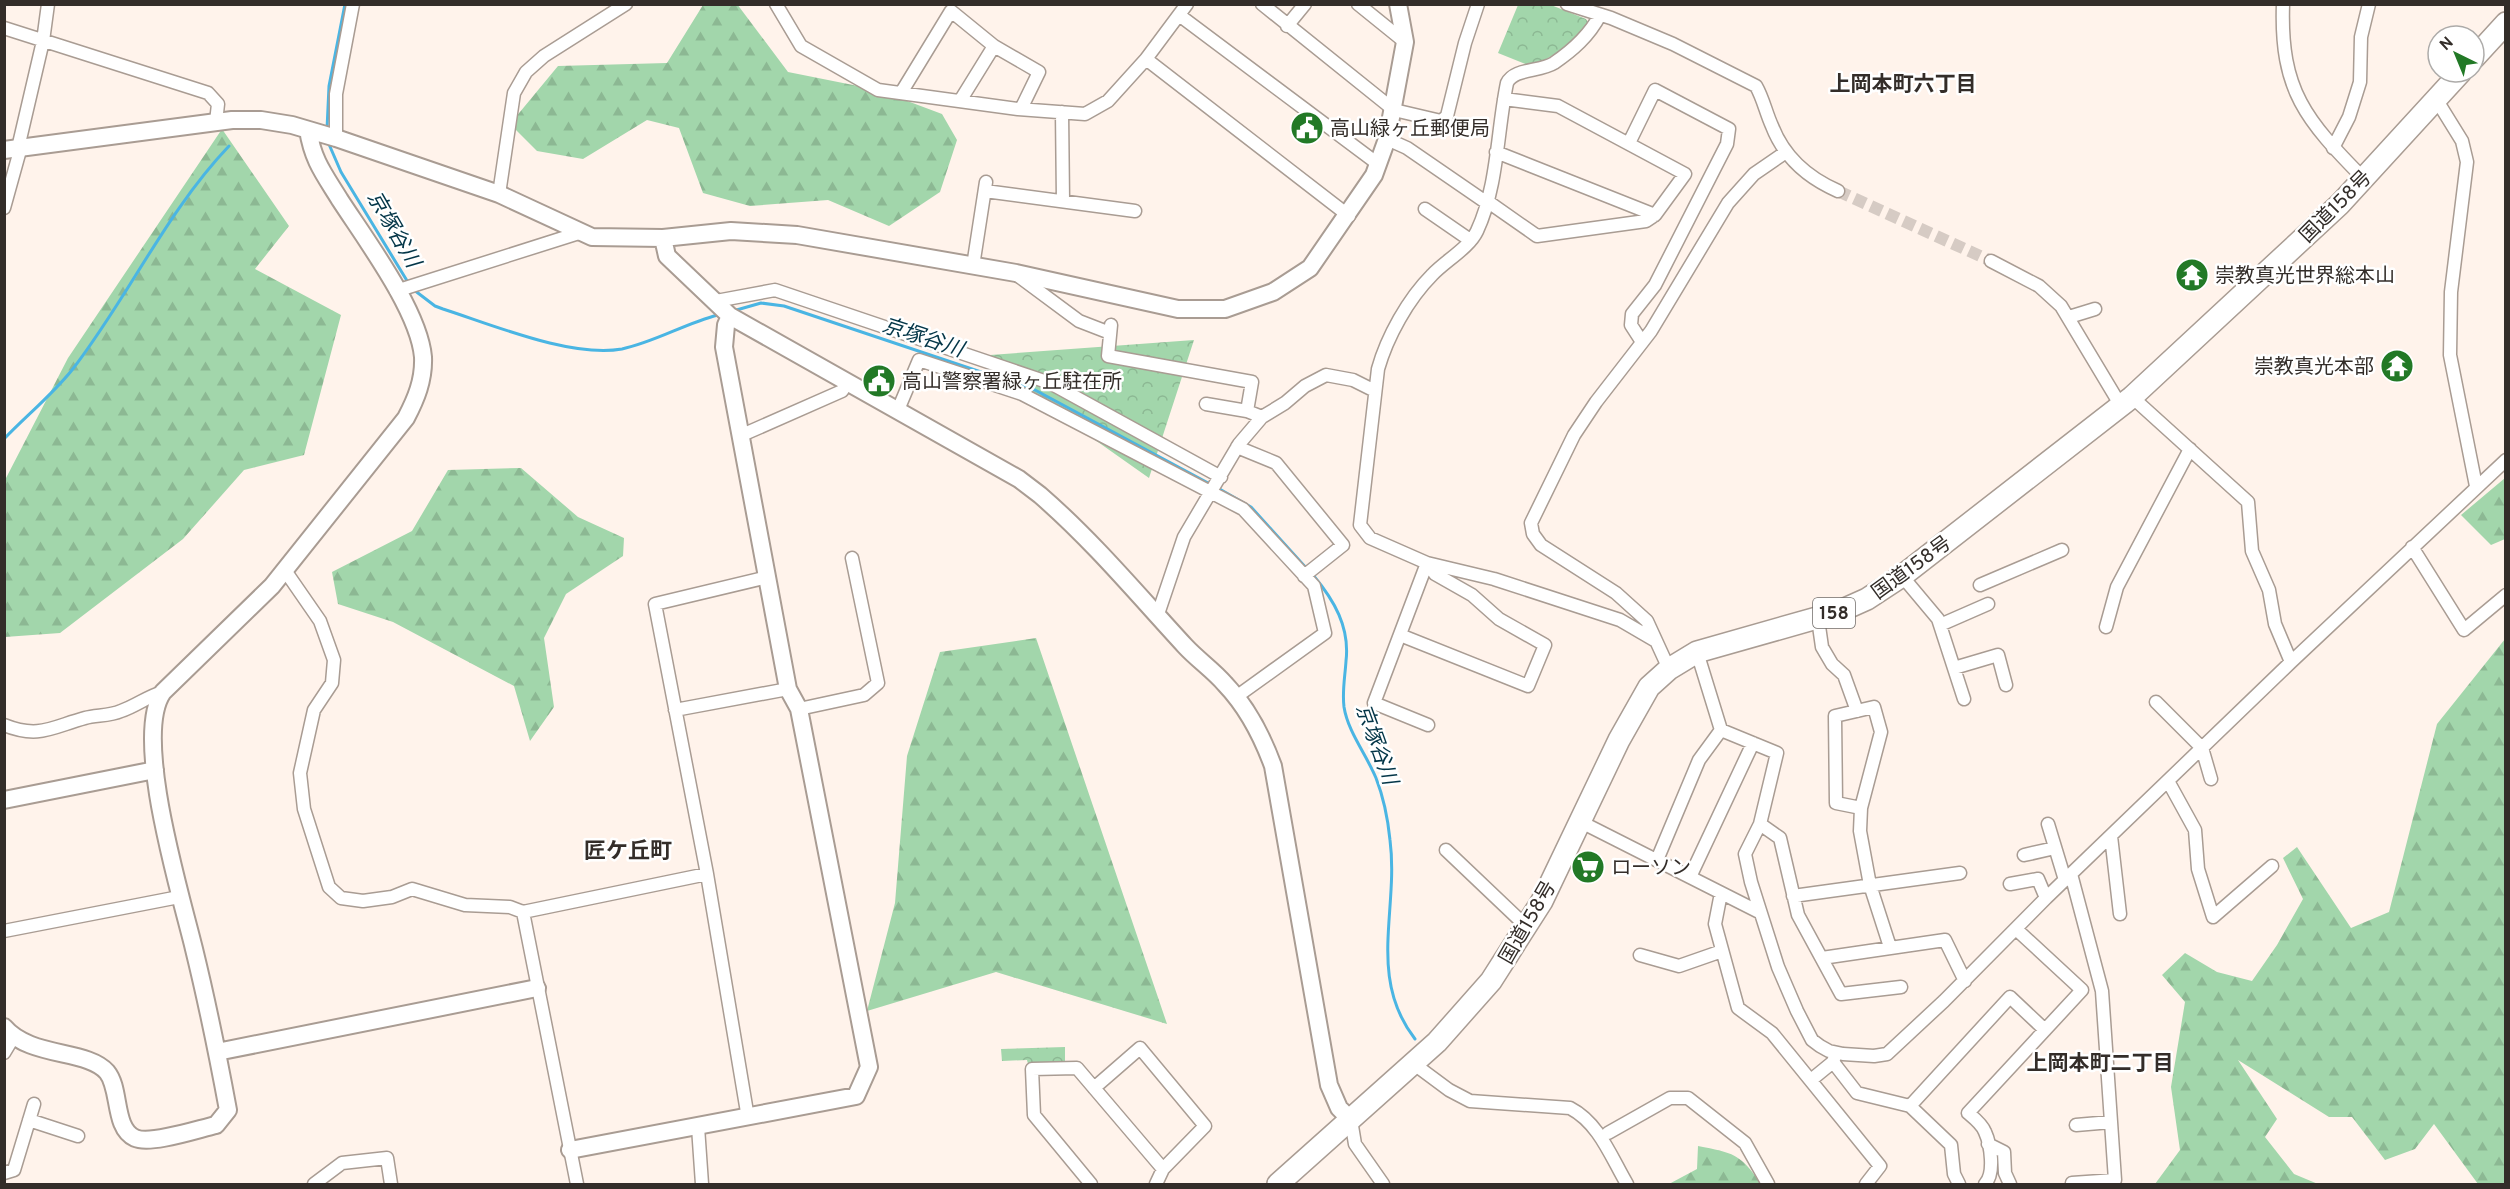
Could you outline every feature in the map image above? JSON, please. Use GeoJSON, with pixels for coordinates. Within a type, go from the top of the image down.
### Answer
{"type":"FeatureCollection","features":[{"type":"Feature","properties":{"kind":"highway"},"geometry":{"type":"LineString","coordinates":[[2486,44],[2505,23]]}},
{"type":"Feature","properties":{"kind":"highway","name":"国道158号"},"geometry":{"type":"LineString","coordinates":[[1278,1185],[1414,1064],[1473,1005],[1527,927],[1638,703],[1649,687],[1669,669],[1697,652],[1818,618],[1867,599],[1902,576],[2127,401],[2340,204],[2450,84]]}},
{"type":"Feature","properties":{"kind":"street"},"geometry":{"type":"LineString","coordinates":[[11,149],[43,40],[48,4]]}},
{"type":"Feature","properties":{"kind":"street"},"geometry":{"type":"LineString","coordinates":[[4,1053],[9,1032],[95,1064],[107,1072],[114,1086],[123,1125],[134,1138],[147,1140],[216,1125],[228,1110],[194,947],[179,897],[155,770],[153,713],[156,702],[163,692],[272,586],[406,418],[418,395],[423,357],[415,326],[311,153],[323,134],[336,94],[353,4]]}},
{"type":"Feature","properties":{"kind":"street"},"geometry":{"type":"LineString","coordinates":[[499,194],[514,93],[526,72],[544,56],[626,4]]}},
{"type":"Feature","properties":{"kind":"street"},"geometry":{"type":"LineString","coordinates":[[776,4],[801,46],[878,90],[1021,109],[1085,114],[1108,101],[1146,59],[1187,4]]}},
{"type":"Feature","properties":{"kind":"street"},"geometry":{"type":"LineString","coordinates":[[1262,4],[1394,110],[1441,121],[1447,116],[1464,43],[1478,4]]}},
{"type":"Feature","properties":{"kind":"street"},"geometry":{"type":"LineString","coordinates":[[1287,26],[1305,4]]}},
{"type":"Feature","properties":{"kind":"street"},"geometry":{"type":"LineString","coordinates":[[1358,4],[1406,42]]}},
{"type":"Feature","properties":{"kind":"street"},"geometry":{"type":"LineString","coordinates":[[11,149],[216,122],[261,120],[323,134],[499,194],[592,237],[663,237],[731,231],[797,235],[1013,272],[1178,309],[1225,309],[1273,292],[1310,268],[1349,216],[1378,164],[1394,110],[1406,42],[1398,4]]}},
{"type":"Feature","properties":{"kind":"street"},"geometry":{"type":"LineString","coordinates":[[1567,4],[1673,44],[1756,86],[1773,129],[1786,152],[1815,180],[1838,191]]}},
{"type":"Feature","properties":{"kind":"street"},"geometry":{"type":"LineString","coordinates":[[2283,4],[2283,41],[2288,74],[2304,110],[2333,147],[2364,179]]}},
{"type":"Feature","properties":{"kind":"street"},"geometry":{"type":"LineString","coordinates":[[2333,147],[2349,117],[2360,82],[2361,37],[2369,4]]}},
{"type":"Feature","properties":{"kind":"street"},"geometry":{"type":"LineString","coordinates":[[901,93],[951,11],[994,46],[1039,72],[1021,109]]}},
{"type":"Feature","properties":{"kind":"street"},"geometry":{"type":"LineString","coordinates":[[1179,15],[1378,164]]}},
{"type":"Feature","properties":{"kind":"street"},"geometry":{"type":"LineString","coordinates":[[1600,15],[1578,44],[1552,65],[1509,78],[1503,99],[1487,202],[1477,233],[1430,277],[1392,333],[1382,356],[1375,392],[1360,525],[1370,538],[1427,564],[1494,579],[1620,620],[1656,641]]}},
{"type":"Feature","properties":{"kind":"street"},"geometry":{"type":"LineString","coordinates":[[4,28],[208,93],[218,104],[216,122]]}},
{"type":"Feature","properties":{"kind":"street"},"geometry":{"type":"LineString","coordinates":[[960,101],[994,46]]}},
{"type":"Feature","properties":{"kind":"street"},"geometry":{"type":"LineString","coordinates":[[1146,59],[1349,216]]}},
{"type":"Feature","properties":{"kind":"street"},"geometry":{"type":"LineString","coordinates":[[1629,143],[1655,90],[1729,129],[1727,144],[1674,250],[1655,285],[1632,314],[1631,325],[1642,342]]}},
{"type":"Feature","properties":{"kind":"street"},"geometry":{"type":"LineString","coordinates":[[1387,139],[1407,148],[1537,236],[1646,221],[1654,215],[1685,174],[1558,106],[1503,99]]}},
{"type":"Feature","properties":{"kind":"street"},"geometry":{"type":"LineString","coordinates":[[2436,99],[2462,141],[2467,162],[2451,292],[2450,355],[2476,486]]}},
{"type":"Feature","properties":{"kind":"street"},"geometry":{"type":"LineString","coordinates":[[1062,112],[1063,201]]}},
{"type":"Feature","properties":{"kind":"street"},"geometry":{"type":"LineString","coordinates":[[4,208],[19,154],[11,149]]}},
{"type":"Feature","properties":{"kind":"street"},"geometry":{"type":"LineString","coordinates":[[1496,152],[1654,215]]}},
{"type":"Feature","properties":{"kind":"street"},"geometry":{"type":"LineString","coordinates":[[1669,669],[1650,626],[1637,611],[1616,593],[1541,545],[1533,534],[1531,523],[1574,435],[1642,342],[1728,203],[1763,166],[1786,152]]}},
{"type":"Feature","properties":{"kind":"street"},"geometry":{"type":"LineString","coordinates":[[973,266],[985,187],[1135,211]]}},
{"type":"Feature","properties":{"kind":"street"},"geometry":{"type":"LineString","coordinates":[[1425,209],[1470,240]]}},
{"type":"Feature","properties":{"kind":"street"},"geometry":{"type":"LineString","coordinates":[[396,291],[582,232]]}},
{"type":"Feature","properties":{"kind":"street"},"geometry":{"type":"LineString","coordinates":[[663,237],[667,256],[726,313],[1019,479],[1040,495],[1158,614],[1186,648],[1236,697],[1264,740],[1273,766],[1329,1085],[1339,1107],[1351,1120],[1355,1144],[1383,1185]]}},
{"type":"Feature","properties":{"kind":"street"},"geometry":{"type":"LineString","coordinates":[[1991,261],[2039,286],[2069,317],[2127,401],[2190,449],[2248,501],[2252,551],[2269,590],[2275,624],[2291,662]]}},
{"type":"Feature","properties":{"kind":"street"},"geometry":{"type":"LineString","coordinates":[[1013,272],[1079,321],[1110,329],[1108,356],[1252,382],[1247,411]]}},
{"type":"Feature","properties":{"kind":"street"},"geometry":{"type":"LineString","coordinates":[[726,313],[775,290],[883,328],[1024,373],[1050,383],[1216,485],[1242,509],[1314,586],[1325,633],[1236,697]]}},
{"type":"Feature","properties":{"kind":"street"},"geometry":{"type":"LineString","coordinates":[[2069,317],[2095,309]]}},
{"type":"Feature","properties":{"kind":"street"},"geometry":{"type":"LineString","coordinates":[[570,1150],[856,1096],[869,1067],[799,709],[788,689],[724,347],[726,313]]}},
{"type":"Feature","properties":{"kind":"street"},"geometry":{"type":"LineString","coordinates":[[898,410],[919,360],[1022,394],[1216,485]]}},
{"type":"Feature","properties":{"kind":"street"},"geometry":{"type":"LineString","coordinates":[[1158,614],[1184,537],[1237,447],[1262,417],[1285,403],[1305,386],[1326,375],[1353,380],[1375,392]]}},
{"type":"Feature","properties":{"kind":"street"},"geometry":{"type":"LineString","coordinates":[[742,435],[842,391],[848,381]]}},
{"type":"Feature","properties":{"kind":"street"},"geometry":{"type":"LineString","coordinates":[[1206,404],[1247,411],[1262,417]]}},
{"type":"Feature","properties":{"kind":"street"},"geometry":{"type":"LineString","coordinates":[[1237,447],[1276,463],[1343,545],[1304,576]]}},
{"type":"Feature","properties":{"kind":"street"},"geometry":{"type":"LineString","coordinates":[[2106,627],[2117,587],[2190,449]]}},
{"type":"Feature","properties":{"kind":"street"},"geometry":{"type":"LineString","coordinates":[[1811,1080],[1835,1057],[1874,1056],[1887,1053],[1965,981],[2046,898],[2291,662],[2505,460]]}},
{"type":"Feature","properties":{"kind":"street"},"geometry":{"type":"LineString","coordinates":[[2412,547],[2464,630],[2505,595]]}},
{"type":"Feature","properties":{"kind":"street"},"geometry":{"type":"LineString","coordinates":[[1940,625],[1989,607],[1978,580],[2062,550]]}},
{"type":"Feature","properties":{"kind":"street"},"geometry":{"type":"LineString","coordinates":[[799,709],[864,695],[878,683],[852,558]]}},
{"type":"Feature","properties":{"kind":"street"},"geometry":{"type":"LineString","coordinates":[[1427,564],[1374,703],[1428,725]]}},
{"type":"Feature","properties":{"kind":"street"},"geometry":{"type":"LineString","coordinates":[[1400,635],[1528,686],[1545,645],[1499,619],[1472,595],[1435,574],[1427,564]]}},
{"type":"Feature","properties":{"kind":"street"},"geometry":{"type":"LineString","coordinates":[[284,569],[320,621],[334,660],[332,683],[314,710],[300,773],[304,809],[329,888],[341,898],[363,901],[392,897],[412,889],[465,905],[510,907],[523,912],[707,874]]}},
{"type":"Feature","properties":{"kind":"street"},"geometry":{"type":"LineString","coordinates":[[1902,576],[1940,625],[1964,699]]}},
{"type":"Feature","properties":{"kind":"street"},"geometry":{"type":"LineString","coordinates":[[748,1118],[707,874],[655,604],[768,578]]}},
{"type":"Feature","properties":{"kind":"street"},"geometry":{"type":"LineString","coordinates":[[1818,618],[1822,647],[1832,664],[1844,675],[1857,711]]}},
{"type":"Feature","properties":{"kind":"street"},"geometry":{"type":"LineString","coordinates":[[1697,652],[1721,730]]}},
{"type":"Feature","properties":{"kind":"street"},"geometry":{"type":"LineString","coordinates":[[1954,668],[1998,655],[2006,685]]}},
{"type":"Feature","properties":{"kind":"street"},"geometry":{"type":"LineString","coordinates":[[675,710],[788,689]]}},
{"type":"Feature","properties":{"kind":"street"},"geometry":{"type":"LineString","coordinates":[[4,725],[22,732],[47,732],[84,718],[121,712],[147,696],[163,692]]}},
{"type":"Feature","properties":{"kind":"street"},"geometry":{"type":"LineString","coordinates":[[2156,702],[2202,748],[2211,779]]}},
{"type":"Feature","properties":{"kind":"street"},"geometry":{"type":"LineString","coordinates":[[1861,808],[1836,803],[1835,716],[1874,707],[1881,732],[1861,808],[1861,841],[1870,885],[1890,947]]}},
{"type":"Feature","properties":{"kind":"street"},"geometry":{"type":"LineString","coordinates":[[1721,730],[1777,753],[1760,824],[1745,854],[1759,912],[1778,967],[1812,1040],[1835,1057],[1857,1093],[1910,1106],[1951,1145],[1954,1174],[1959,1185]]}},
{"type":"Feature","properties":{"kind":"street"},"geometry":{"type":"LineString","coordinates":[[1657,860],[1699,760],[1721,730]]}},
{"type":"Feature","properties":{"kind":"street"},"geometry":{"type":"LineString","coordinates":[[1690,877],[1753,743]]}},
{"type":"Feature","properties":{"kind":"street"},"geometry":{"type":"LineString","coordinates":[[4,800],[155,770]]}},
{"type":"Feature","properties":{"kind":"street"},"geometry":{"type":"LineString","coordinates":[[2168,781],[2195,830],[2198,869],[2213,917],[2272,866]]}},
{"type":"Feature","properties":{"kind":"street"},"geometry":{"type":"LineString","coordinates":[[1581,822],[1759,912]]}},
{"type":"Feature","properties":{"kind":"street"},"geometry":{"type":"LineString","coordinates":[[1760,824],[1780,838],[1798,915],[1841,994],[1901,987]]}},
{"type":"Feature","properties":{"kind":"street"},"geometry":{"type":"LineString","coordinates":[[2048,824],[2055,848],[2068,877],[2102,991],[2115,1180],[2072,1183]]}},
{"type":"Feature","properties":{"kind":"street"},"geometry":{"type":"LineString","coordinates":[[2110,836],[2120,914]]}},
{"type":"Feature","properties":{"kind":"street"},"geometry":{"type":"LineString","coordinates":[[2024,855],[2055,848]]}},
{"type":"Feature","properties":{"kind":"street"},"geometry":{"type":"LineString","coordinates":[[1446,850],[1527,927]]}},
{"type":"Feature","properties":{"kind":"street"},"geometry":{"type":"LineString","coordinates":[[1793,896],[1960,873]]}},
{"type":"Feature","properties":{"kind":"street"},"geometry":{"type":"LineString","coordinates":[[2010,884],[2038,879],[2046,898]]}},
{"type":"Feature","properties":{"kind":"street"},"geometry":{"type":"LineString","coordinates":[[1721,893],[1715,924],[1738,1008],[1772,1033],[1880,1166],[1866,1185]]}},
{"type":"Feature","properties":{"kind":"street"},"geometry":{"type":"LineString","coordinates":[[4,931],[179,897]]}},
{"type":"Feature","properties":{"kind":"street"},"geometry":{"type":"LineString","coordinates":[[523,912],[577,1185]]}},
{"type":"Feature","properties":{"kind":"street"},"geometry":{"type":"LineString","coordinates":[[1984,1185],[1991,1173],[1988,1144],[1985,1131],[1968,1113],[2082,990],[2016,929]]}},
{"type":"Feature","properties":{"kind":"street"},"geometry":{"type":"LineString","coordinates":[[1821,958],[1945,940],[1965,981]]}},
{"type":"Feature","properties":{"kind":"street"},"geometry":{"type":"LineString","coordinates":[[1640,955],[1679,966],[1722,951]]}},
{"type":"Feature","properties":{"kind":"street"},"geometry":{"type":"LineString","coordinates":[[217,1052],[537,988]]}},
{"type":"Feature","properties":{"kind":"street"},"geometry":{"type":"LineString","coordinates":[[1910,1106],[2010,997],[2045,1030]]}},
{"type":"Feature","properties":{"kind":"street"},"geometry":{"type":"LineString","coordinates":[[1094,1088],[1140,1048],[1205,1126],[1163,1169],[1155,1185]]}},
{"type":"Feature","properties":{"kind":"street"},"geometry":{"type":"LineString","coordinates":[[1414,1064],[1449,1090],[1470,1101],[1569,1108],[1582,1114],[1599,1133],[1626,1185]]}},
{"type":"Feature","properties":{"kind":"street"},"geometry":{"type":"LineString","coordinates":[[1091,1185],[1034,1115],[1032,1069],[1077,1068],[1163,1169]]}},
{"type":"Feature","properties":{"kind":"street"},"geometry":{"type":"LineString","coordinates":[[1608,1133],[1670,1098],[1688,1098],[1745,1143],[1768,1185]]}},
{"type":"Feature","properties":{"kind":"street"},"geometry":{"type":"LineString","coordinates":[[4,1173],[14,1170],[34,1104]]}},
{"type":"Feature","properties":{"kind":"street"},"geometry":{"type":"LineString","coordinates":[[29,1120],[78,1136]]}},
{"type":"Feature","properties":{"kind":"street"},"geometry":{"type":"LineString","coordinates":[[2076,1125],[2111,1122]]}},
{"type":"Feature","properties":{"kind":"street"},"geometry":{"type":"LineString","coordinates":[[698,1127],[702,1185]]}},
{"type":"Feature","properties":{"kind":"street"},"geometry":{"type":"LineString","coordinates":[[1988,1144],[2004,1152],[2005,1173],[2010,1185]]}},
{"type":"Feature","properties":{"kind":"street"},"geometry":{"type":"LineString","coordinates":[[314,1185],[342,1163],[387,1158],[391,1185]]}},
{"type":"Feature","properties":{"kind":"green space"},"geometry":{"type":"Polygon","coordinates":[[[737,4],[788,72],[878,90],[942,114],[957,140],[940,192],[889,226],[828,200],[750,206],[703,193],[679,128],[647,120],[583,159],[537,151],[510,124],[558,66],[667,63],[703,5],[737,4]]]}},
{"type":"Feature","properties":{"kind":"green space"},"geometry":{"type":"Polygon","coordinates":[[[1518,5],[1551,5],[1586,19],[1590,26],[1573,43],[1533,67],[1498,53],[1518,5]]]}},
{"type":"Feature","properties":{"kind":"green space"},"geometry":{"type":"Polygon","coordinates":[[[222,129],[289,226],[255,269],[341,315],[304,455],[244,470],[183,539],[60,633],[5,637],[5,480],[68,358],[222,129]]]}},
{"type":"Feature","properties":{"kind":"green space"},"geometry":{"type":"Polygon","coordinates":[[[1194,340],[1149,478],[976,356],[1194,340]]]}},
{"type":"Feature","properties":{"kind":"green space"},"geometry":{"type":"Polygon","coordinates":[[[521,468],[578,517],[624,538],[623,556],[566,594],[544,638],[554,707],[530,741],[514,686],[393,622],[338,604],[332,572],[412,531],[448,470],[521,468]]]}},
{"type":"Feature","properties":{"kind":"green space"},"geometry":{"type":"Polygon","coordinates":[[[2505,478],[2505,539],[2491,545],[2461,515],[2505,478]]]}},
{"type":"Feature","properties":{"kind":"green space"},"geometry":{"type":"Polygon","coordinates":[[[1036,638],[1167,1024],[996,972],[867,1011],[895,903],[907,756],[940,652],[1036,638]]]}},
{"type":"Feature","properties":{"kind":"green space"},"geometry":{"type":"Polygon","coordinates":[[[2505,639],[2505,1184],[2478,1184],[2434,1124],[2415,1149],[2385,1160],[2352,1117],[2329,1117],[2238,1060],[2277,1119],[2265,1137],[2294,1174],[2318,1184],[2155,1184],[2180,1150],[2171,1087],[2185,1002],[2162,975],[2185,953],[2217,972],[2252,981],[2277,945],[2303,899],[2283,858],[2297,847],[2351,928],[2389,912],[2437,724],[2505,639]]]}},
{"type":"Feature","properties":{"kind":"green space"},"geometry":{"type":"Polygon","coordinates":[[[1065,1047],[1065,1063],[1028,1064],[1027,1060],[1002,1061],[1001,1049],[1065,1047]]]}},
{"type":"Feature","properties":{"kind":"green space"},"geometry":{"type":"Polygon","coordinates":[[[1698,1146],[1735,1156],[1747,1166],[1761,1184],[1669,1184],[1697,1169],[1698,1146]]]}},
{"type":"Feature","properties":{"kind":"waterway","name":"京塚谷川"},"geometry":{"type":"LineString","coordinates":[[327,129],[329,86],[345,4]]}},
{"type":"Feature","properties":{"kind":"waterway","name":"京塚谷川"},"geometry":{"type":"LineString","coordinates":[[328,142],[341,172],[409,284]]}},
{"type":"Feature","properties":{"kind":"waterway"},"geometry":{"type":"LineString","coordinates":[[4,439],[72,370],[111,314],[166,227],[206,172],[229,146]]}},
{"type":"Feature","properties":{"kind":"waterway","name":"京塚谷川"},"geometry":{"type":"LineString","coordinates":[[414,290],[435,306],[508,331],[556,345],[602,351],[622,349],[646,342],[718,315]]}},
{"type":"Feature","properties":{"kind":"waterway","name":"京塚谷川"},"geometry":{"type":"LineString","coordinates":[[733,311],[761,303],[784,306],[1035,390],[1210,484]]}},
{"type":"Feature","properties":{"kind":"waterway","name":"京塚谷川"},"geometry":{"type":"LineString","coordinates":[[1216,487],[1251,507],[1308,570]]}},
{"type":"Feature","properties":{"kind":"waterway","name":"京塚谷川"},"geometry":{"type":"LineString","coordinates":[[1313,575],[1328,594],[1343,625],[1347,649],[1343,695],[1346,716],[1376,778],[1385,808],[1392,866],[1388,967],[1392,992],[1401,1016],[1415,1039]]}},
{"type":"Feature","properties":{"kind":"tunnel"},"geometry":{"type":"LineString","coordinates":[[1838,191],[1991,261]]}},
{"type":"Feature","properties":{"kind":"place","name":"高山緑ヶ丘郵便局"},"geometry":{"type":"Point","coordinates":[1307,128]}},
{"type":"Feature","properties":{"kind":"place","name":"崇教真光世界総本山"},"geometry":{"type":"Point","coordinates":[2192,275]}},
{"type":"Feature","properties":{"kind":"place","name":"崇教真光本部"},"geometry":{"type":"Point","coordinates":[2397,366]}},
{"type":"Feature","properties":{"kind":"place","name":"高山警察署緑ヶ丘駐在所"},"geometry":{"type":"Point","coordinates":[879,381]}},
{"type":"Feature","properties":{"kind":"place","name":"ローソン"},"geometry":{"type":"Point","coordinates":[1588,867]}},
{"type":"Feature","properties":{"kind":"district","name":"上岡本町六丁目"},"geometry":{"type":"Point","coordinates":[1903,84]}},
{"type":"Feature","properties":{"kind":"district","name":"匠ケ丘町"},"geometry":{"type":"Point","coordinates":[628,850]}},
{"type":"Feature","properties":{"kind":"district","name":"上岡本町二丁目"},"geometry":{"type":"Point","coordinates":[2100,1063]}}]}
